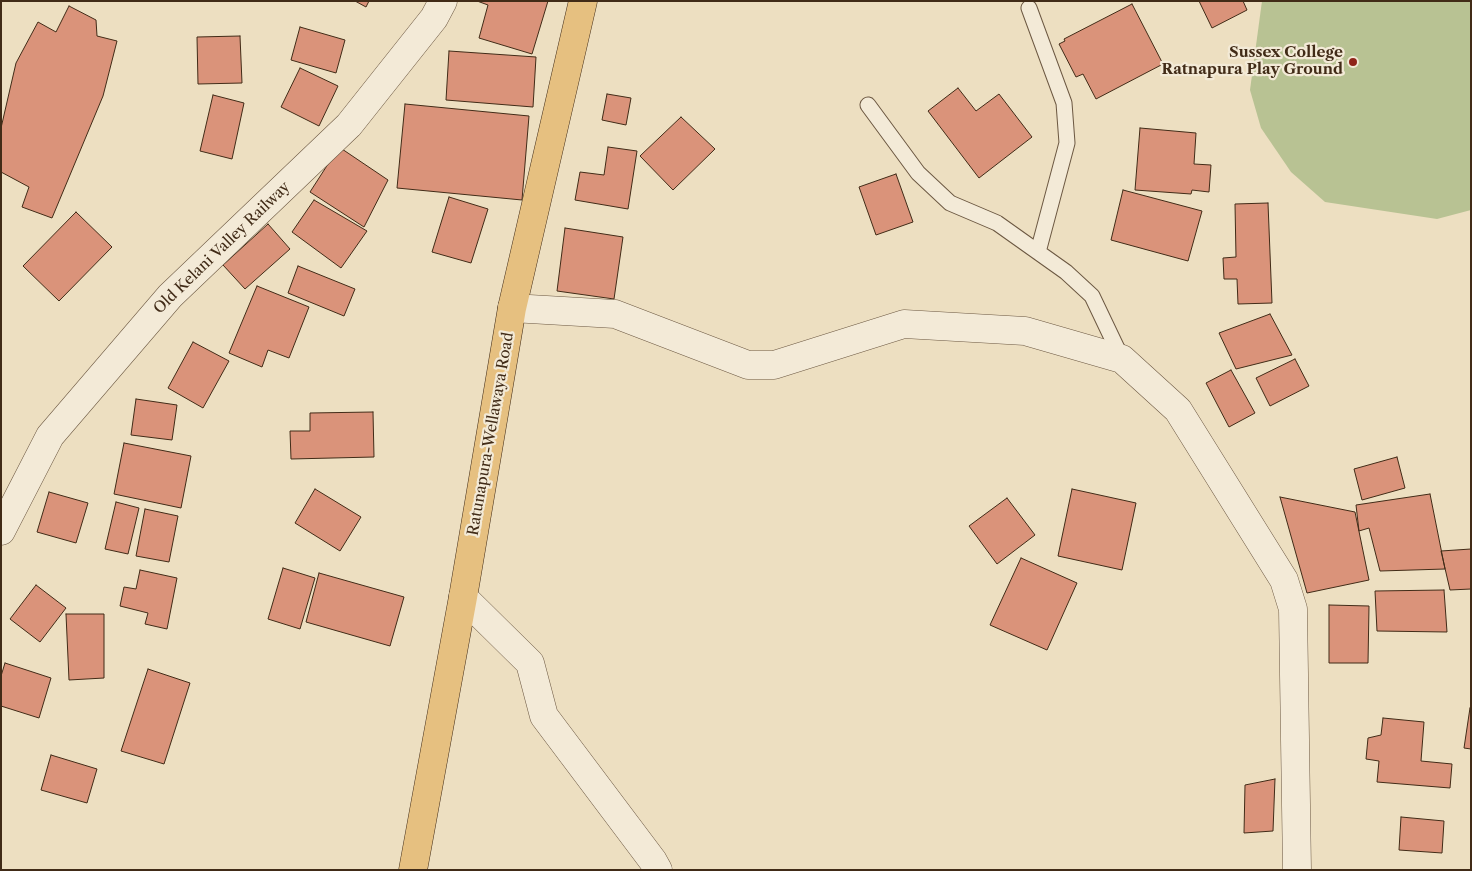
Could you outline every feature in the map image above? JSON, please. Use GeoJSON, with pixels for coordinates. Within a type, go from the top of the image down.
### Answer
{"type":"FeatureCollection","features":[{"type":"Feature","properties":{"kind":"highway","name":"Ratunapura-Wellawaya Road"},"geometry":{"type":"LineString","coordinates":[[413,870],[463,597],[512,308],[583,1]]}},
{"type":"Feature","properties":{"kind":"street","name":"Old Kelani Valley Railway"},"geometry":{"type":"LineString","coordinates":[[1,531],[50,436],[170,296],[349,125],[434,18],[443,1]]}},
{"type":"Feature","properties":{"kind":"street"},"geometry":{"type":"LineString","coordinates":[[512,308],[616,314],[748,365],[774,365],[904,324],[1025,331],[1122,359],[1178,410],[1284,580],[1293,609],[1297,870]]}},
{"type":"Feature","properties":{"kind":"street"},"geometry":{"type":"LineString","coordinates":[[463,597],[530,663],[544,716],[658,870]]}},
{"type":"Feature","properties":{"kind":"lane"},"geometry":{"type":"LineString","coordinates":[[1029,8],[1064,103],[1067,143],[1038,252]]}},
{"type":"Feature","properties":{"kind":"lane"},"geometry":{"type":"LineString","coordinates":[[868,105],[918,173],[950,203],[998,223],[1066,272],[1092,296],[1122,359]]}},
{"type":"Feature","properties":{"kind":"green space"},"geometry":{"type":"Polygon","coordinates":[[[1262,1],[1471,1],[1471,210],[1437,219],[1325,202],[1291,172],[1261,128],[1250,90],[1262,1]]]}},
{"type":"Feature","properties":{"kind":"building"},"geometry":{"type":"Polygon","coordinates":[[[355,1],[369,1],[366,7],[355,1]]]}},
{"type":"Feature","properties":{"kind":"building"},"geometry":{"type":"Polygon","coordinates":[[[477,1],[548,1],[532,54],[479,38],[488,5],[477,1]]]}},
{"type":"Feature","properties":{"kind":"building"},"geometry":{"type":"Polygon","coordinates":[[[1199,1],[1243,1],[1247,10],[1212,28],[1199,1]]]}},
{"type":"Feature","properties":{"kind":"building"},"geometry":{"type":"Polygon","coordinates":[[[1132,4],[1163,64],[1096,99],[1083,74],[1076,77],[1059,44],[1065,41],[1064,39],[1132,4]]]}},
{"type":"Feature","properties":{"kind":"building"},"geometry":{"type":"Polygon","coordinates":[[[69,6],[96,20],[97,36],[117,41],[103,96],[52,218],[22,207],[29,187],[1,172],[1,128],[16,63],[38,22],[56,32],[69,6]]]}},
{"type":"Feature","properties":{"kind":"building"},"geometry":{"type":"Polygon","coordinates":[[[300,27],[345,40],[336,73],[291,60],[300,27]]]}},
{"type":"Feature","properties":{"kind":"building"},"geometry":{"type":"Polygon","coordinates":[[[240,36],[242,83],[198,84],[197,37],[240,36]]]}},
{"type":"Feature","properties":{"kind":"building"},"geometry":{"type":"Polygon","coordinates":[[[449,51],[536,57],[533,107],[446,100],[449,51]]]}},
{"type":"Feature","properties":{"kind":"building"},"geometry":{"type":"Polygon","coordinates":[[[300,68],[338,86],[319,126],[281,107],[300,68]]]}},
{"type":"Feature","properties":{"kind":"building"},"geometry":{"type":"Polygon","coordinates":[[[958,88],[976,111],[999,94],[1032,137],[979,178],[928,111],[958,88]]]}},
{"type":"Feature","properties":{"kind":"building"},"geometry":{"type":"Polygon","coordinates":[[[607,94],[631,98],[626,125],[602,120],[607,94]]]}},
{"type":"Feature","properties":{"kind":"building"},"geometry":{"type":"Polygon","coordinates":[[[213,95],[244,103],[232,159],[200,151],[213,95]]]}},
{"type":"Feature","properties":{"kind":"building"},"geometry":{"type":"Polygon","coordinates":[[[405,104],[529,116],[522,200],[397,188],[405,104]]]}},
{"type":"Feature","properties":{"kind":"building"},"geometry":{"type":"Polygon","coordinates":[[[681,117],[715,149],[673,190],[640,156],[681,117]]]}},
{"type":"Feature","properties":{"kind":"building"},"geometry":{"type":"Polygon","coordinates":[[[1140,128],[1196,133],[1194,164],[1211,165],[1209,192],[1192,190],[1191,194],[1135,190],[1140,128]]]}},
{"type":"Feature","properties":{"kind":"building"},"geometry":{"type":"Polygon","coordinates":[[[339,147],[388,180],[364,227],[310,192],[339,147]]]}},
{"type":"Feature","properties":{"kind":"building"},"geometry":{"type":"Polygon","coordinates":[[[608,147],[637,151],[628,209],[575,200],[580,172],[604,175],[608,147]]]}},
{"type":"Feature","properties":{"kind":"building"},"geometry":{"type":"Polygon","coordinates":[[[896,174],[913,222],[876,235],[859,187],[896,174]]]}},
{"type":"Feature","properties":{"kind":"building"},"geometry":{"type":"Polygon","coordinates":[[[1123,190],[1202,211],[1188,261],[1111,240],[1123,190]]]}},
{"type":"Feature","properties":{"kind":"building"},"geometry":{"type":"Polygon","coordinates":[[[449,197],[488,209],[471,263],[432,252],[449,197]]]}},
{"type":"Feature","properties":{"kind":"building"},"geometry":{"type":"Polygon","coordinates":[[[314,200],[367,231],[341,268],[292,232],[314,200]]]}},
{"type":"Feature","properties":{"kind":"building"},"geometry":{"type":"Polygon","coordinates":[[[1268,203],[1272,303],[1238,304],[1237,279],[1224,279],[1223,258],[1236,257],[1235,204],[1268,203]]]}},
{"type":"Feature","properties":{"kind":"building"},"geometry":{"type":"Polygon","coordinates":[[[76,212],[112,247],[59,301],[23,266],[76,212]]]}},
{"type":"Feature","properties":{"kind":"building"},"geometry":{"type":"Polygon","coordinates":[[[268,224],[290,249],[245,289],[223,265],[268,224]]]}},
{"type":"Feature","properties":{"kind":"building"},"geometry":{"type":"Polygon","coordinates":[[[565,228],[623,237],[614,299],[557,291],[565,228]]]}},
{"type":"Feature","properties":{"kind":"building"},"geometry":{"type":"Polygon","coordinates":[[[298,266],[355,289],[344,316],[288,293],[298,266]]]}},
{"type":"Feature","properties":{"kind":"building"},"geometry":{"type":"Polygon","coordinates":[[[257,286],[309,307],[289,358],[268,350],[262,367],[229,353],[257,286]]]}},
{"type":"Feature","properties":{"kind":"building"},"geometry":{"type":"Polygon","coordinates":[[[1270,314],[1292,355],[1236,369],[1219,333],[1270,314]]]}},
{"type":"Feature","properties":{"kind":"building"},"geometry":{"type":"Polygon","coordinates":[[[193,342],[229,361],[203,408],[168,388],[193,342]]]}},
{"type":"Feature","properties":{"kind":"building"},"geometry":{"type":"Polygon","coordinates":[[[1295,359],[1309,386],[1270,406],[1256,378],[1295,359]]]}},
{"type":"Feature","properties":{"kind":"building"},"geometry":{"type":"Polygon","coordinates":[[[1231,370],[1255,413],[1229,427],[1206,383],[1231,370]]]}},
{"type":"Feature","properties":{"kind":"building"},"geometry":{"type":"Polygon","coordinates":[[[136,399],[177,405],[172,440],[131,435],[136,399]]]}},
{"type":"Feature","properties":{"kind":"building"},"geometry":{"type":"Polygon","coordinates":[[[373,412],[374,457],[291,459],[290,431],[310,431],[310,413],[373,412]]]}},
{"type":"Feature","properties":{"kind":"building"},"geometry":{"type":"Polygon","coordinates":[[[124,443],[191,456],[181,508],[114,494],[124,443]]]}},
{"type":"Feature","properties":{"kind":"building"},"geometry":{"type":"Polygon","coordinates":[[[1397,457],[1405,488],[1362,500],[1354,469],[1397,457]]]}},
{"type":"Feature","properties":{"kind":"building"},"geometry":{"type":"Polygon","coordinates":[[[315,489],[361,517],[340,551],[295,523],[315,489]]]}},
{"type":"Feature","properties":{"kind":"building"},"geometry":{"type":"Polygon","coordinates":[[[1072,489],[1136,503],[1122,570],[1058,556],[1072,489]]]}},
{"type":"Feature","properties":{"kind":"building"},"geometry":{"type":"Polygon","coordinates":[[[49,492],[88,503],[76,543],[37,532],[49,492]]]}},
{"type":"Feature","properties":{"kind":"building"},"geometry":{"type":"Polygon","coordinates":[[[1430,494],[1445,569],[1380,571],[1369,528],[1359,531],[1356,505],[1430,494]]]}},
{"type":"Feature","properties":{"kind":"building"},"geometry":{"type":"Polygon","coordinates":[[[1280,497],[1355,512],[1369,580],[1307,593],[1280,497]]]}},
{"type":"Feature","properties":{"kind":"building"},"geometry":{"type":"Polygon","coordinates":[[[1007,498],[1035,535],[997,564],[969,526],[1007,498]]]}},
{"type":"Feature","properties":{"kind":"building"},"geometry":{"type":"Polygon","coordinates":[[[116,502],[139,508],[128,554],[105,549],[116,502]]]}},
{"type":"Feature","properties":{"kind":"building"},"geometry":{"type":"Polygon","coordinates":[[[145,509],[178,516],[169,562],[136,556],[145,509]]]}},
{"type":"Feature","properties":{"kind":"building"},"geometry":{"type":"Polygon","coordinates":[[[1471,549],[1471,589],[1450,590],[1441,551],[1471,549]]]}},
{"type":"Feature","properties":{"kind":"building"},"geometry":{"type":"Polygon","coordinates":[[[1021,558],[1077,583],[1047,650],[990,625],[1021,558]]]}},
{"type":"Feature","properties":{"kind":"building"},"geometry":{"type":"Polygon","coordinates":[[[283,568],[315,578],[300,629],[268,619],[283,568]]]}},
{"type":"Feature","properties":{"kind":"building"},"geometry":{"type":"Polygon","coordinates":[[[140,570],[177,578],[167,629],[145,624],[148,613],[120,606],[124,587],[136,589],[140,570]]]}},
{"type":"Feature","properties":{"kind":"building"},"geometry":{"type":"Polygon","coordinates":[[[319,573],[404,597],[390,646],[306,622],[319,573]]]}},
{"type":"Feature","properties":{"kind":"building"},"geometry":{"type":"Polygon","coordinates":[[[36,585],[66,608],[40,642],[10,619],[36,585]]]}},
{"type":"Feature","properties":{"kind":"building"},"geometry":{"type":"Polygon","coordinates":[[[1444,590],[1447,632],[1377,631],[1375,591],[1444,590]]]}},
{"type":"Feature","properties":{"kind":"building"},"geometry":{"type":"Polygon","coordinates":[[[1329,605],[1369,606],[1368,663],[1329,663],[1329,605]]]}},
{"type":"Feature","properties":{"kind":"building"},"geometry":{"type":"Polygon","coordinates":[[[66,614],[104,614],[104,678],[69,680],[66,614]]]}},
{"type":"Feature","properties":{"kind":"building"},"geometry":{"type":"Polygon","coordinates":[[[5,663],[51,678],[39,718],[1,706],[1,676],[5,663]]]}},
{"type":"Feature","properties":{"kind":"building"},"geometry":{"type":"Polygon","coordinates":[[[148,669],[190,683],[164,764],[121,751],[148,669]]]}},
{"type":"Feature","properties":{"kind":"building"},"geometry":{"type":"Polygon","coordinates":[[[1471,708],[1471,749],[1464,748],[1471,708]]]}},
{"type":"Feature","properties":{"kind":"building"},"geometry":{"type":"Polygon","coordinates":[[[1383,718],[1424,722],[1421,761],[1452,764],[1450,788],[1377,782],[1379,761],[1366,759],[1368,738],[1381,735],[1383,718]]]}},
{"type":"Feature","properties":{"kind":"building"},"geometry":{"type":"Polygon","coordinates":[[[51,755],[97,769],[87,803],[41,790],[51,755]]]}},
{"type":"Feature","properties":{"kind":"building"},"geometry":{"type":"Polygon","coordinates":[[[1275,779],[1273,831],[1244,833],[1245,785],[1275,779]]]}},
{"type":"Feature","properties":{"kind":"building"},"geometry":{"type":"Polygon","coordinates":[[[1401,817],[1444,821],[1442,853],[1399,850],[1401,817]]]}},
{"type":"Feature","properties":{"kind":"place","name":"Sussex College Ratnapura Play Ground"},"geometry":{"type":"Point","coordinates":[1353,62]}}]}
